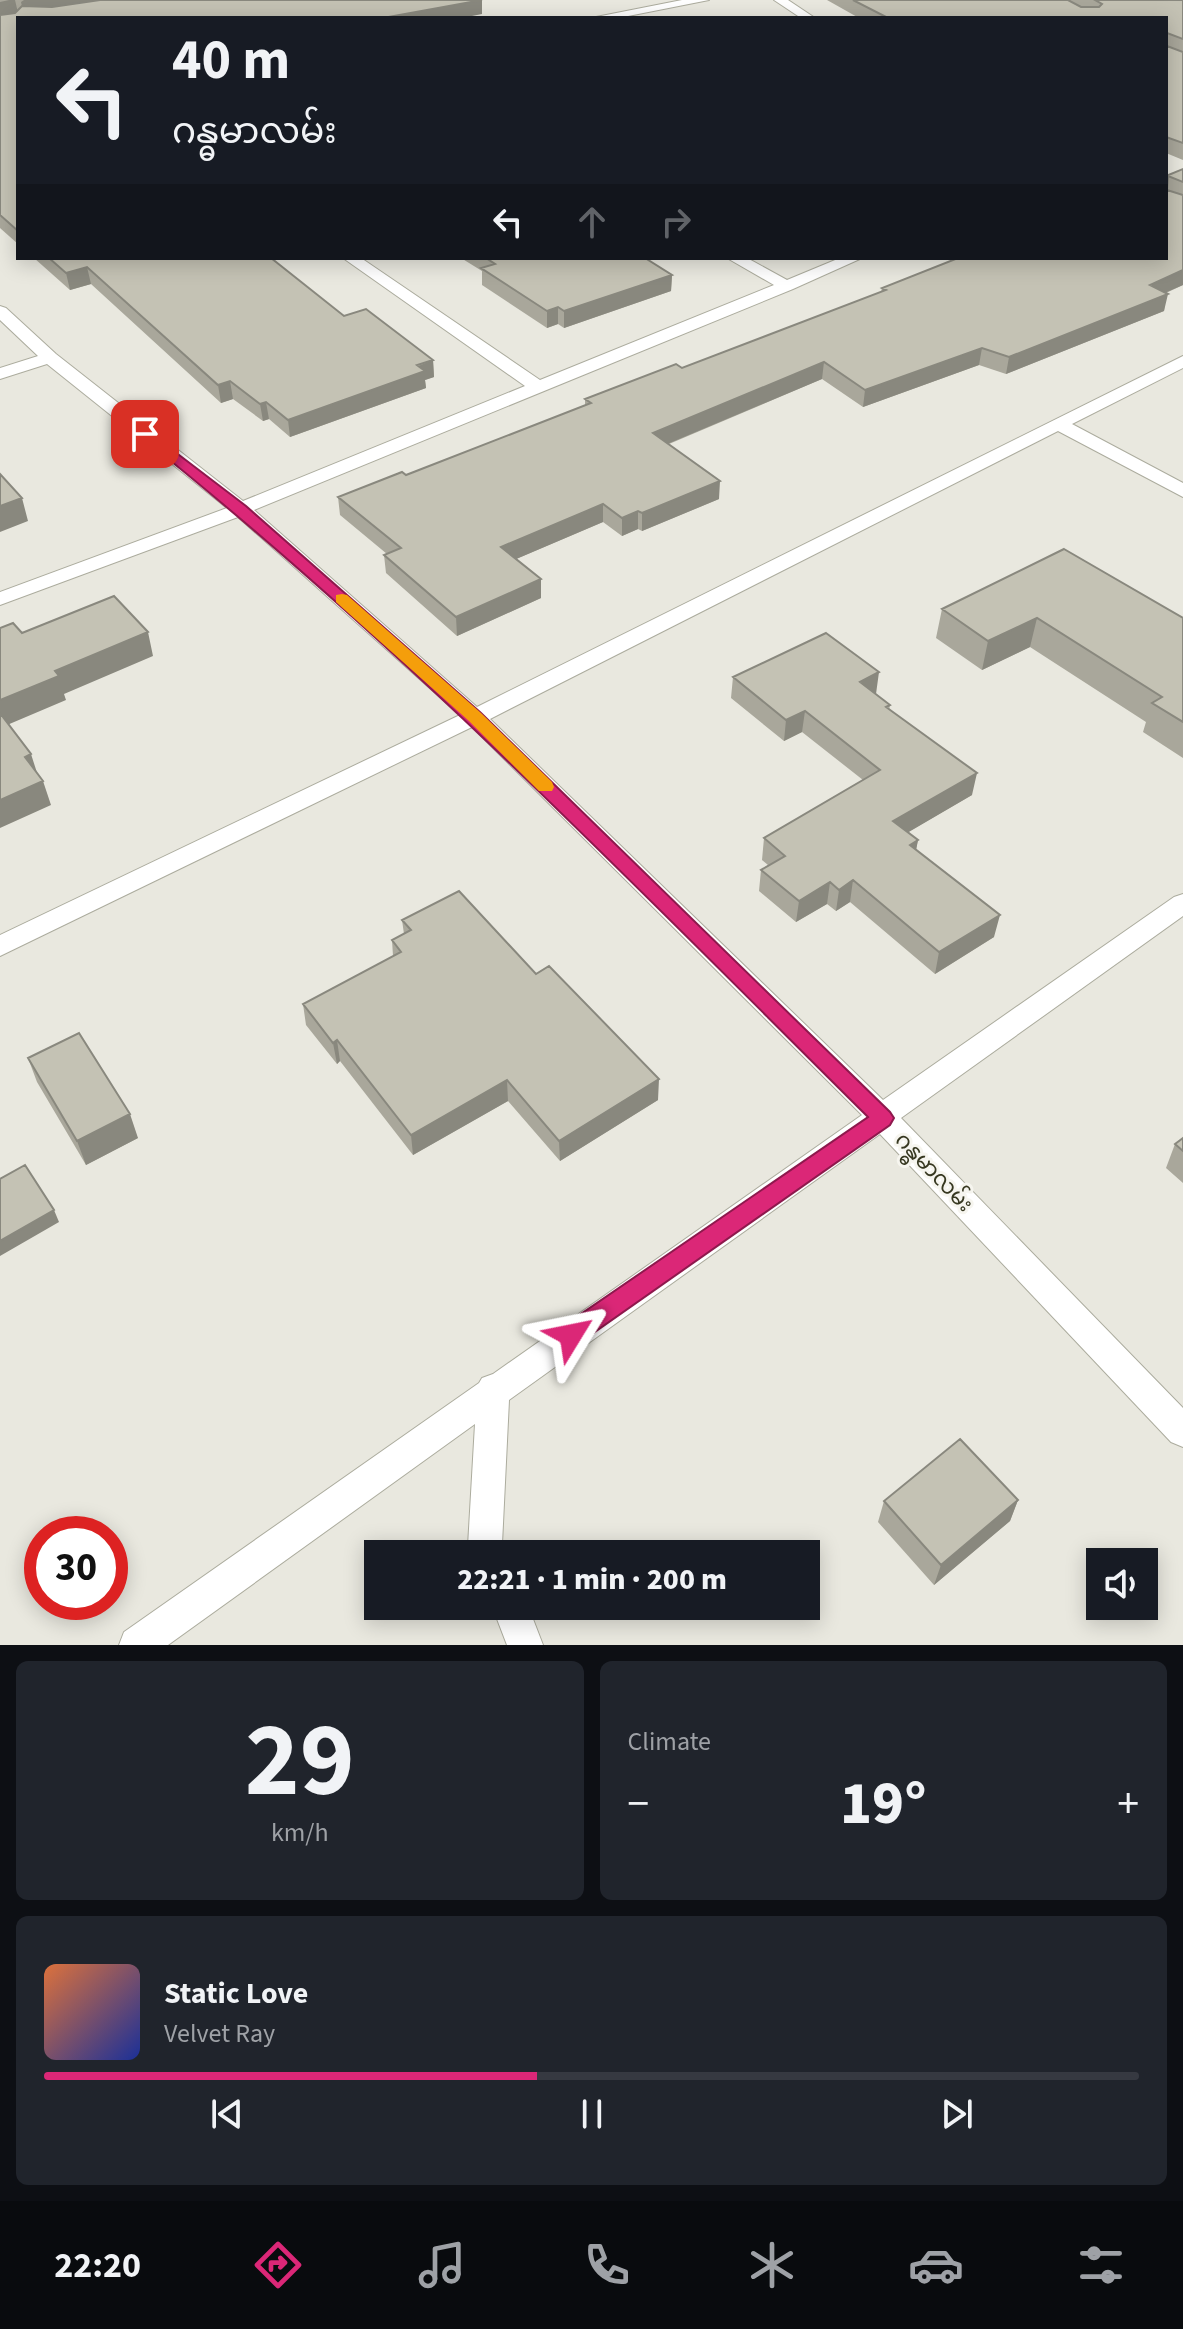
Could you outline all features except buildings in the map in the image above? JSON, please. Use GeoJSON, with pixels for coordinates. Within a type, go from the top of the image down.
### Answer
{"type":"FeatureCollection","features":[{"type":"Feature","properties":{"kind":"street"},"geometry":{"type":"LineString","coordinates":[[609,16],[703,0]]}},
{"type":"Feature","properties":{"kind":"street"},"geometry":{"type":"LineString","coordinates":[[780,0],[806,16]]}},
{"type":"Feature","properties":{"kind":"street"},"geometry":{"type":"LineString","coordinates":[[354,260],[538,387]]}},
{"type":"Feature","properties":{"kind":"street"},"geometry":{"type":"LineString","coordinates":[[739,260],[787,286]]}},
{"type":"Feature","properties":{"kind":"street"},"geometry":{"type":"LineString","coordinates":[[0,599],[241,509],[849,260]]}},
{"type":"Feature","properties":{"kind":"street","name":"ဂန္ဓမာလမ်း"},"geometry":{"type":"LineString","coordinates":[[0,311],[50,358],[241,509],[475,717],[883,1118],[1183,1431]]}},
{"type":"Feature","properties":{"kind":"street"},"geometry":{"type":"LineString","coordinates":[[0,374],[50,358]]}},
{"type":"Feature","properties":{"kind":"street"},"geometry":{"type":"LineString","coordinates":[[0,946],[475,717],[1183,361]]}},
{"type":"Feature","properties":{"kind":"street"},"geometry":{"type":"LineString","coordinates":[[1061,425],[1183,491]]}},
{"type":"Feature","properties":{"kind":"street"},"geometry":{"type":"LineString","coordinates":[[137,1645],[493,1389],[883,1118],[1183,903]]}},
{"type":"Feature","properties":{"kind":"street"},"geometry":{"type":"LineString","coordinates":[[485,1540],[493,1389]]}},
{"type":"Feature","properties":{"kind":"street"},"geometry":{"type":"LineString","coordinates":[[515,1620],[525,1645]]}},
{"type":"Feature","properties":{"kind":"slow traffic"},"geometry":{"type":"LineString","coordinates":[[342,599],[475,717],[545,787]]}},
{"type":"Feature","properties":{"kind":"route"},"geometry":{"type":"LineString","coordinates":[[145,434],[241,509],[475,717],[883,1118],[571,1335]]}}]}
